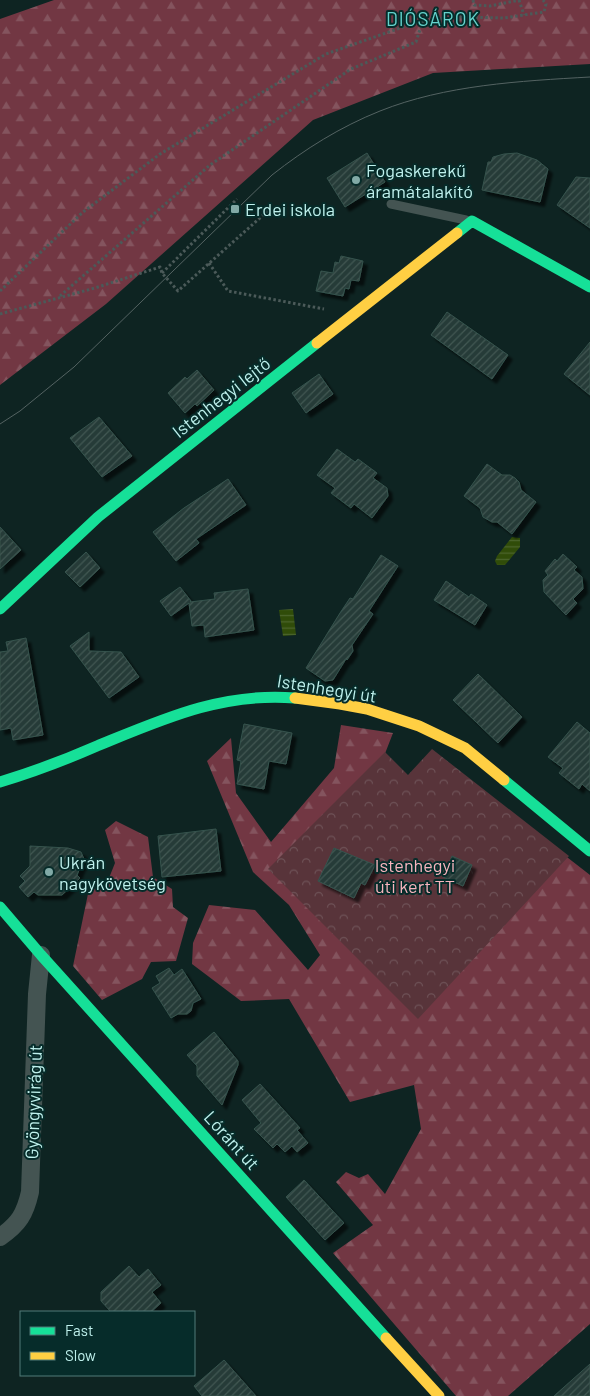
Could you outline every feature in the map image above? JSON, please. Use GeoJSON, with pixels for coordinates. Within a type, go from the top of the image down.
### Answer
{"type":"FeatureCollection","features":[{"type":"Feature","properties":{"kind":"street"},"geometry":{"type":"LineString","coordinates":[[472,221],[590,286]]}},
{"type":"Feature","properties":{"kind":"street","name":"Istenhegyi lejtő"},"geometry":{"type":"LineString","coordinates":[[0,610],[98,517],[472,221]]}},
{"type":"Feature","properties":{"kind":"street","name":"Istenhegyi út"},"geometry":{"type":"LineString","coordinates":[[0,782],[44,769],[174,715],[212,704],[263,696],[308,699],[394,717],[443,735],[465,748],[590,851]]}},
{"type":"Feature","properties":{"kind":"street","name":"Lóránt út"},"geometry":{"type":"LineString","coordinates":[[0,907],[41,955],[439,1396]]}},
{"type":"Feature","properties":{"kind":"street","name":"Gyöngyvirág út"},"geometry":{"type":"LineString","coordinates":[[0,1237],[20,1220],[30,1192],[37,994],[41,955]]}},
{"type":"Feature","properties":{"kind":"lane"},"geometry":{"type":"LineString","coordinates":[[390,204],[472,221]]}},
{"type":"Feature","properties":{"kind":"path"},"geometry":{"type":"LineString","coordinates":[[473,0],[474,5],[490,6],[519,0],[524,15]]}},
{"type":"Feature","properties":{"kind":"path"},"geometry":{"type":"LineString","coordinates":[[0,291],[83,212],[160,154],[326,54],[423,20],[462,16],[504,18],[544,12],[546,4],[544,0]]}},
{"type":"Feature","properties":{"kind":"path"},"geometry":{"type":"LineString","coordinates":[[60,296],[210,166],[351,69],[416,42],[423,20]]}},
{"type":"Feature","properties":{"kind":"path"},"geometry":{"type":"LineString","coordinates":[[162,273],[237,199]]}},
{"type":"Feature","properties":{"kind":"path"},"geometry":{"type":"LineString","coordinates":[[0,314],[60,296],[95,288],[160,267],[162,273],[178,291],[270,208]]}},
{"type":"Feature","properties":{"kind":"path"},"geometry":{"type":"LineString","coordinates":[[209,263],[228,291],[352,315]]}},
{"type":"Feature","properties":{"kind":"green space"},"geometry":{"type":"Polygon","coordinates":[[[54,0],[590,0],[590,64],[433,73],[313,120],[106,304],[0,385],[0,19],[54,0]]]}},
{"type":"Feature","properties":{"kind":"green space"},"geometry":{"type":"Polygon","coordinates":[[[341,725],[393,733],[379,769],[388,815],[437,756],[590,875],[590,1324],[508,1396],[456,1396],[333,1253],[373,1225],[336,1182],[346,1172],[359,1178],[368,1174],[385,1194],[421,1129],[414,1085],[350,1102],[289,999],[241,1001],[192,964],[193,943],[209,905],[255,910],[308,970],[320,955],[289,905],[253,872],[207,761],[231,738],[236,793],[271,842],[334,768],[341,725]]]}},
{"type":"Feature","properties":{"kind":"green space","name":"Istenhegyi úti kert TT"},"geometry":{"type":"Polygon","coordinates":[[[432,749],[569,856],[418,1019],[268,869],[385,752],[408,775],[432,749]]]}},
{"type":"Feature","properties":{"kind":"green space"},"geometry":{"type":"Polygon","coordinates":[[[116,821],[148,837],[153,877],[172,889],[173,907],[188,918],[176,961],[151,962],[142,979],[102,1000],[73,966],[89,889],[105,888],[115,863],[105,830],[116,821]]]}},
{"type":"Feature","properties":{"kind":"shaded area"},"geometry":{"type":"Polygon","coordinates":[[[512,537],[520,538],[520,547],[505,565],[497,565],[495,561],[497,556],[512,537]]]}},
{"type":"Feature","properties":{"kind":"shaded area"},"geometry":{"type":"Polygon","coordinates":[[[293,609],[296,635],[283,636],[279,610],[293,609]]]}},
{"type":"Feature","properties":{"kind":"building","name":"Fogaskerekű áramátalakító"},"geometry":{"type":"Polygon","coordinates":[[[367,153],[385,182],[345,207],[327,178],[367,153]]]}},
{"type":"Feature","properties":{"kind":"building"},"geometry":{"type":"Polygon","coordinates":[[[517,153],[537,160],[548,169],[540,202],[482,190],[488,162],[491,162],[493,157],[517,153]]]}},
{"type":"Feature","properties":{"kind":"building"},"geometry":{"type":"Polygon","coordinates":[[[576,177],[590,178],[590,228],[557,205],[576,177]]]}},
{"type":"Feature","properties":{"kind":"building"},"geometry":{"type":"Polygon","coordinates":[[[341,256],[363,261],[359,281],[351,280],[349,289],[345,288],[343,296],[316,291],[321,271],[333,273],[335,262],[339,263],[341,256]]]}},
{"type":"Feature","properties":{"kind":"building"},"geometry":{"type":"Polygon","coordinates":[[[447,312],[508,355],[492,379],[431,335],[447,312]]]}},
{"type":"Feature","properties":{"kind":"building"},"geometry":{"type":"Polygon","coordinates":[[[590,342],[590,395],[564,374],[590,342]]]}},
{"type":"Feature","properties":{"kind":"building"},"geometry":{"type":"Polygon","coordinates":[[[197,370],[214,390],[197,406],[195,404],[185,413],[168,393],[185,377],[187,379],[197,370]]]}},
{"type":"Feature","properties":{"kind":"building"},"geometry":{"type":"Polygon","coordinates":[[[319,374],[333,394],[306,413],[292,393],[319,374]]]}},
{"type":"Feature","properties":{"kind":"building"},"geometry":{"type":"Polygon","coordinates":[[[99,417],[132,456],[102,477],[70,438],[99,417]]]}},
{"type":"Feature","properties":{"kind":"building"},"geometry":{"type":"Polygon","coordinates":[[[337,449],[355,462],[358,459],[377,473],[373,478],[387,488],[388,496],[372,518],[354,504],[351,508],[331,493],[335,488],[317,475],[337,449]]]}},
{"type":"Feature","properties":{"kind":"building"},"geometry":{"type":"Polygon","coordinates":[[[487,464],[502,475],[510,475],[515,478],[519,482],[521,490],[536,502],[512,534],[497,522],[492,522],[483,517],[480,508],[464,496],[487,464]]]}},
{"type":"Feature","properties":{"kind":"building"},"geometry":{"type":"Polygon","coordinates":[[[228,479],[246,505],[196,539],[199,543],[176,561],[153,532],[184,508],[228,479]]]}},
{"type":"Feature","properties":{"kind":"building"},"geometry":{"type":"Polygon","coordinates":[[[0,527],[21,550],[0,569],[0,527]]]}},
{"type":"Feature","properties":{"kind":"building"},"geometry":{"type":"Polygon","coordinates":[[[86,552],[100,568],[80,587],[65,572],[86,552]]]}},
{"type":"Feature","properties":{"kind":"building"},"geometry":{"type":"Polygon","coordinates":[[[563,554],[577,567],[574,570],[582,577],[583,589],[573,599],[577,603],[566,615],[544,592],[543,580],[548,575],[545,571],[555,559],[557,561],[563,554]]]}},
{"type":"Feature","properties":{"kind":"building"},"geometry":{"type":"Polygon","coordinates":[[[381,555],[398,566],[369,611],[373,614],[352,645],[353,651],[333,680],[325,681],[306,668],[340,613],[350,598],[353,599],[381,555]]]}},
{"type":"Feature","properties":{"kind":"building"},"geometry":{"type":"Polygon","coordinates":[[[446,581],[469,597],[471,594],[487,605],[475,625],[434,600],[446,581]]]}},
{"type":"Feature","properties":{"kind":"building"},"geometry":{"type":"Polygon","coordinates":[[[180,587],[190,602],[215,599],[214,593],[248,589],[254,630],[205,637],[204,625],[192,626],[189,603],[171,616],[160,601],[180,587]]]}},
{"type":"Feature","properties":{"kind":"building"},"geometry":{"type":"Polygon","coordinates":[[[89,632],[89,651],[121,652],[139,677],[109,698],[70,646],[89,632]]]}},
{"type":"Feature","properties":{"kind":"building"},"geometry":{"type":"Polygon","coordinates":[[[26,638],[43,735],[13,740],[11,728],[0,730],[0,652],[8,651],[6,642],[26,638]]]}},
{"type":"Feature","properties":{"kind":"building"},"geometry":{"type":"Polygon","coordinates":[[[478,674],[522,717],[498,743],[453,700],[478,674]]]}},
{"type":"Feature","properties":{"kind":"building"},"geometry":{"type":"Polygon","coordinates":[[[577,722],[590,733],[590,791],[582,784],[579,789],[559,773],[563,768],[548,757],[577,722]]]}},
{"type":"Feature","properties":{"kind":"building"},"geometry":{"type":"Polygon","coordinates":[[[244,724],[292,733],[286,764],[269,761],[264,789],[237,784],[241,761],[237,760],[244,724]]]}},
{"type":"Feature","properties":{"kind":"building"},"geometry":{"type":"Polygon","coordinates":[[[216,829],[221,871],[162,877],[158,836],[216,829]]]}},
{"type":"Feature","properties":{"kind":"building","name":"Ukrán nagykövetség"},"geometry":{"type":"Polygon","coordinates":[[[30,846],[68,848],[81,852],[84,859],[77,875],[80,878],[62,895],[38,895],[34,892],[28,897],[19,887],[25,881],[20,876],[30,866],[30,846]]]}},
{"type":"Feature","properties":{"kind":"building"},"geometry":{"type":"Polygon","coordinates":[[[334,848],[375,865],[365,885],[361,883],[354,898],[318,881],[334,848]]]}},
{"type":"Feature","properties":{"kind":"building"},"geometry":{"type":"Polygon","coordinates":[[[452,856],[472,865],[463,886],[443,877],[452,856]]]}},
{"type":"Feature","properties":{"kind":"building"},"geometry":{"type":"Polygon","coordinates":[[[169,968],[174,975],[182,969],[201,999],[193,1003],[191,1011],[187,1014],[178,1014],[171,1018],[152,988],[160,983],[156,976],[169,968]]]}},
{"type":"Feature","properties":{"kind":"building"},"geometry":{"type":"Polygon","coordinates":[[[214,1032],[238,1061],[222,1105],[197,1076],[197,1066],[187,1055],[214,1032]]]}},
{"type":"Feature","properties":{"kind":"building"},"geometry":{"type":"Polygon","coordinates":[[[260,1084],[300,1128],[297,1130],[308,1143],[297,1152],[292,1146],[285,1152],[277,1144],[273,1148],[254,1129],[261,1123],[242,1100],[260,1084]]]}},
{"type":"Feature","properties":{"kind":"building"},"geometry":{"type":"Polygon","coordinates":[[[304,1180],[344,1223],[325,1240],[286,1197],[304,1180]]]}},
{"type":"Feature","properties":{"kind":"building"},"geometry":{"type":"Polygon","coordinates":[[[129,1266],[139,1277],[148,1269],[161,1285],[152,1292],[161,1303],[152,1311],[110,1311],[101,1301],[101,1292],[129,1266]]]}},
{"type":"Feature","properties":{"kind":"building"},"geometry":{"type":"Polygon","coordinates":[[[224,1360],[256,1396],[202,1396],[194,1386],[224,1360]]]}},
{"type":"Feature","properties":{"kind":"building"},"geometry":{"type":"Polygon","coordinates":[[[590,1364],[590,1396],[554,1396],[590,1364]]]}},
{"type":"Feature","properties":{"kind":"tram line"},"geometry":{"type":"LineString","coordinates":[[0,424],[20,411],[74,367],[272,175],[323,139],[380,111],[430,95],[483,86],[590,77]]}},
{"type":"Feature","properties":{"kind":"traffic: fast"},"geometry":{"type":"LineString","coordinates":[[457,233],[472,221],[590,287]]}},
{"type":"Feature","properties":{"kind":"traffic: fast"},"geometry":{"type":"LineString","coordinates":[[0,609],[98,517],[317,343]]}},
{"type":"Feature","properties":{"kind":"traffic: fast"},"geometry":{"type":"LineString","coordinates":[[0,782],[49,766],[169,717],[193,710],[243,699],[268,697],[295,698]]}},
{"type":"Feature","properties":{"kind":"traffic: fast"},"geometry":{"type":"LineString","coordinates":[[504,780],[590,851]]}},
{"type":"Feature","properties":{"kind":"traffic: fast"},"geometry":{"type":"LineString","coordinates":[[0,907],[386,1338]]}},
{"type":"Feature","properties":{"kind":"traffic: slow"},"geometry":{"type":"LineString","coordinates":[[317,343],[457,233]]}},
{"type":"Feature","properties":{"kind":"traffic: slow"},"geometry":{"type":"LineString","coordinates":[[295,698],[367,709],[419,726],[465,748],[504,780]]}},
{"type":"Feature","properties":{"kind":"traffic: slow"},"geometry":{"type":"LineString","coordinates":[[386,1338],[439,1396]]}},
{"type":"Feature","properties":{"kind":"place","name":"Fogaskerekű áramátalakító"},"geometry":{"type":"Point","coordinates":[356,180]}},
{"type":"Feature","properties":{"kind":"place","name":"Erdei iskola"},"geometry":{"type":"Point","coordinates":[235,209]}},
{"type":"Feature","properties":{"kind":"place","name":"Ukrán nagykövetség"},"geometry":{"type":"Point","coordinates":[49,872]}},
{"type":"Feature","properties":{"kind":"district","name":"DIÓSÁROK"},"geometry":{"type":"Point","coordinates":[433,18]}}]}
